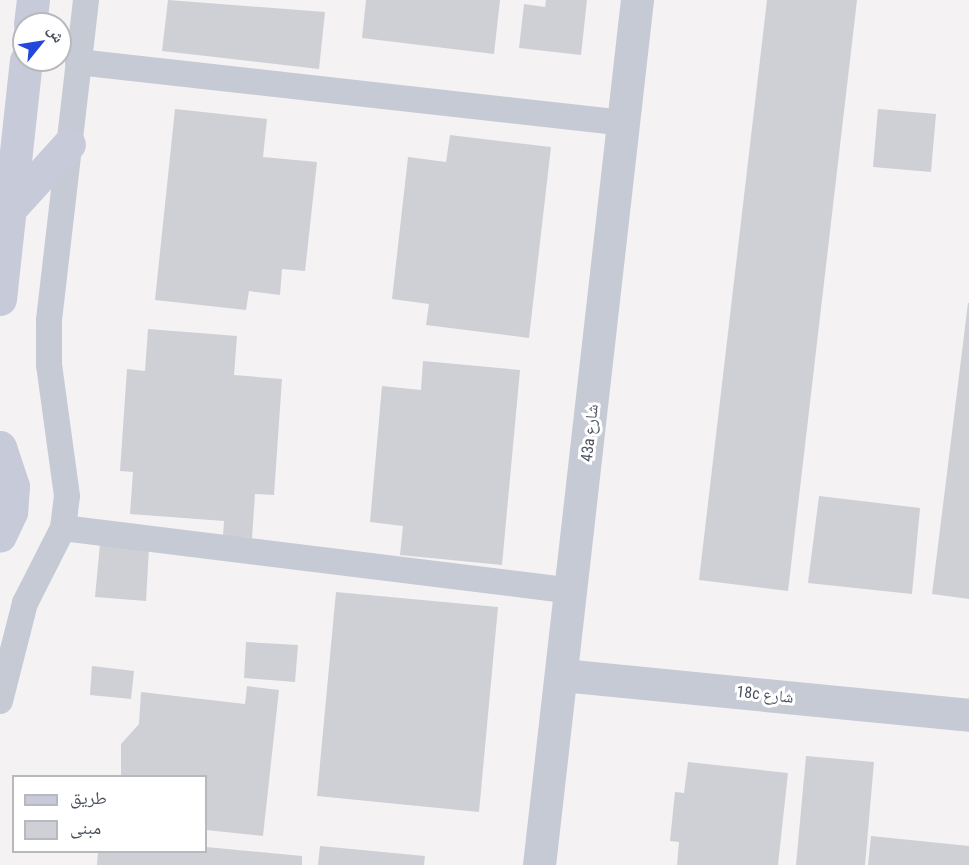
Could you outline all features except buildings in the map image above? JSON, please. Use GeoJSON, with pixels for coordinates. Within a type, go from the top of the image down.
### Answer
{"type":"FeatureCollection","features":[{"type":"Feature","properties":{"kind":"main road"},"geometry":{"type":"LineString","coordinates":[[0,299],[25,72]]}},
{"type":"Feature","properties":{"kind":"main road"},"geometry":{"type":"LineString","coordinates":[[9,210],[69,144]]}},
{"type":"Feature","properties":{"kind":"main road"},"geometry":{"type":"LineString","coordinates":[[0,447],[13,486],[11,512],[0,536]]}},
{"type":"Feature","properties":{"kind":"street","name":"43a شارع"},"geometry":{"type":"LineString","coordinates":[[539,865],[573,591],[637,0]]}},
{"type":"Feature","properties":{"kind":"street","name":"18c شارع"},"geometry":{"type":"LineString","coordinates":[[562,675],[969,715]]}},
{"type":"Feature","properties":{"kind":"lane"},"geometry":{"type":"LineString","coordinates":[[0,701],[25,603],[63,528],[66,466],[49,364],[49,320],[86,0]]}},
{"type":"Feature","properties":{"kind":"lane"},"geometry":{"type":"LineString","coordinates":[[78,62],[624,123]]}},
{"type":"Feature","properties":{"kind":"lane"},"geometry":{"type":"LineString","coordinates":[[63,528],[573,591]]}}]}
